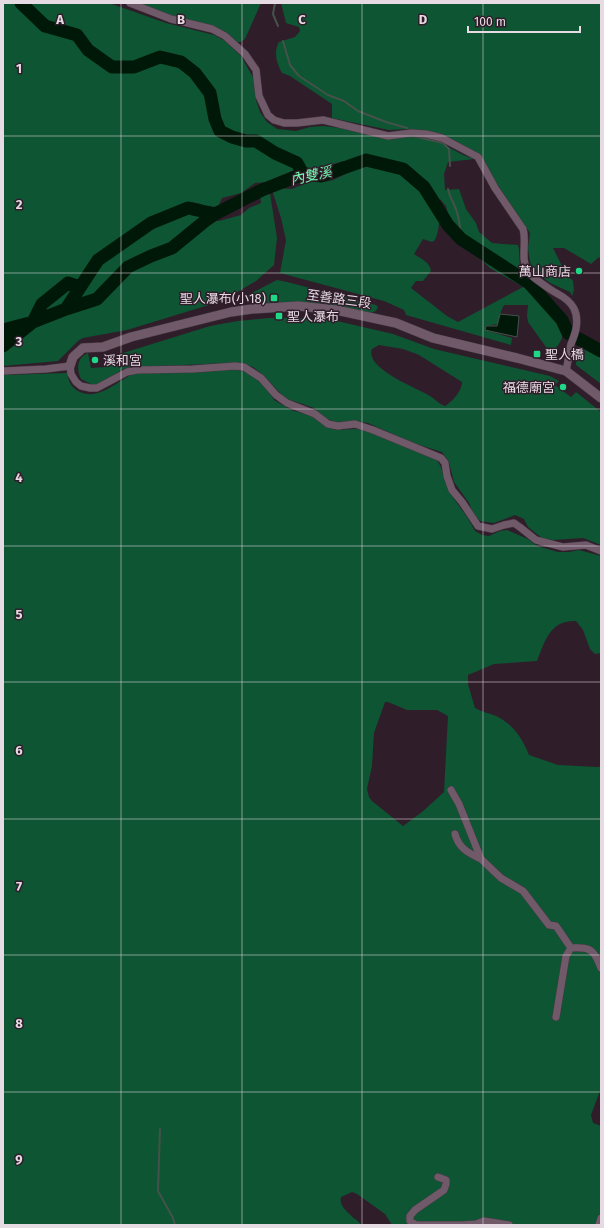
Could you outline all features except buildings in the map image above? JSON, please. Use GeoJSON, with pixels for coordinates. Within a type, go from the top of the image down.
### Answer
{"type":"FeatureCollection","features":[{"type":"Feature","properties":{"kind":"street"},"geometry":{"type":"LineString","coordinates":[[130,3],[171,19],[212,29],[225,36],[245,54],[256,70],[260,96],[268,115],[274,120],[284,123],[323,120],[388,136],[411,132],[426,134],[442,138],[478,157],[495,188],[523,229],[525,235],[525,259],[528,272],[552,291],[566,298],[573,305],[576,330],[571,343],[566,371]]}},
{"type":"Feature","properties":{"kind":"street","name":"至善路三段"},"geometry":{"type":"LineString","coordinates":[[70,366],[73,357],[83,348],[103,347],[131,337],[231,312],[298,306],[336,310],[368,316],[403,325],[434,338],[566,371],[601,398]]}},
{"type":"Feature","properties":{"kind":"street"},"geometry":{"type":"LineString","coordinates":[[3,371],[46,369],[70,366],[71,374],[76,382],[81,386],[97,388],[127,372],[136,370],[192,369],[235,366],[244,367],[261,378],[276,395],[287,403],[315,414],[328,424],[338,426],[355,424],[441,458],[445,463],[447,476],[452,490],[478,526],[492,529],[504,525],[514,524],[536,540],[562,547],[586,544],[601,551]]}},
{"type":"Feature","properties":{"kind":"street"},"geometry":{"type":"LineString","coordinates":[[451,790],[459,804],[481,859]]}},
{"type":"Feature","properties":{"kind":"street"},"geometry":{"type":"LineString","coordinates":[[455,834],[456,840],[465,851],[481,859],[501,878],[523,891],[549,925],[556,926],[571,948]]}},
{"type":"Feature","properties":{"kind":"street"},"geometry":{"type":"LineString","coordinates":[[571,948],[584,948],[590,951],[594,954],[601,968]]}},
{"type":"Feature","properties":{"kind":"street"},"geometry":{"type":"LineString","coordinates":[[556,1017],[566,956],[571,948]]}},
{"type":"Feature","properties":{"kind":"street"},"geometry":{"type":"LineString","coordinates":[[438,1177],[446,1180],[444,1190],[415,1210],[410,1216],[410,1222],[416,1225],[462,1225],[476,1224],[484,1221],[509,1225]]}},
{"type":"Feature","properties":{"kind":"street"},"geometry":{"type":"LineString","coordinates":[[599,1225],[601,1218]]}},
{"type":"Feature","properties":{"kind":"green space"},"geometry":{"type":"Polygon","coordinates":[[[3,3],[109,3],[166,23],[214,35],[225,41],[241,56],[254,79],[256,100],[260,112],[267,122],[277,129],[296,131],[310,127],[323,126],[356,130],[389,139],[404,136],[419,137],[441,143],[474,159],[448,162],[444,174],[445,190],[459,189],[466,209],[476,223],[479,232],[492,243],[518,245],[520,267],[524,279],[562,327],[563,331],[560,342],[551,354],[528,322],[528,305],[504,305],[498,324],[485,326],[485,330],[512,338],[511,345],[406,315],[404,310],[384,301],[280,273],[286,240],[272,190],[277,188],[292,189],[313,180],[324,182],[333,180],[351,171],[343,161],[314,170],[304,166],[269,182],[255,183],[241,193],[222,198],[218,207],[203,206],[201,204],[191,202],[188,204],[188,208],[202,218],[211,221],[219,221],[241,215],[249,208],[261,203],[260,194],[270,193],[277,238],[274,265],[256,281],[222,301],[127,330],[83,338],[79,340],[58,361],[3,366],[3,3]],[[440,199],[436,204],[439,223],[435,240],[432,242],[423,239],[414,254],[429,265],[431,271],[423,281],[416,281],[411,288],[447,316],[458,322],[523,287],[490,268],[459,239],[453,232],[446,206],[440,199]]]}},
{"type":"Feature","properties":{"kind":"green space"},"geometry":{"type":"Polygon","coordinates":[[[136,3],[261,3],[245,39],[240,42],[236,42],[220,29],[172,17],[136,3]]]}},
{"type":"Feature","properties":{"kind":"green space"},"geometry":{"type":"Polygon","coordinates":[[[281,3],[601,3],[601,260],[599,257],[591,264],[564,248],[553,248],[565,272],[573,281],[574,290],[572,296],[570,292],[550,283],[538,274],[531,265],[528,248],[530,233],[479,157],[441,134],[411,129],[389,130],[332,118],[332,104],[290,76],[282,73],[276,58],[277,46],[279,42],[295,37],[300,31],[299,27],[286,23],[281,3]]]}},
{"type":"Feature","properties":{"kind":"green space"},"geometry":{"type":"Polygon","coordinates":[[[277,280],[376,305],[378,307],[376,311],[369,314],[328,305],[284,302],[263,303],[244,297],[277,280]]]}},
{"type":"Feature","properties":{"kind":"green space"},"geometry":{"type":"Polygon","coordinates":[[[268,318],[305,318],[337,321],[393,334],[434,349],[550,376],[559,381],[555,385],[571,397],[576,392],[601,412],[601,545],[583,538],[553,540],[542,538],[528,527],[524,519],[515,515],[494,523],[480,521],[473,513],[469,503],[454,482],[449,462],[442,452],[413,443],[368,423],[355,421],[337,422],[326,419],[314,408],[285,398],[262,374],[253,367],[242,363],[132,367],[123,369],[98,385],[93,385],[81,379],[79,375],[78,364],[84,355],[88,353],[91,368],[106,367],[107,358],[210,326],[268,318]],[[379,345],[372,349],[372,356],[383,370],[393,377],[430,396],[445,406],[451,402],[456,396],[462,382],[419,355],[403,349],[379,345]]]}},
{"type":"Feature","properties":{"kind":"green space"},"geometry":{"type":"Polygon","coordinates":[[[581,343],[584,343],[601,355],[601,384],[576,365],[576,353],[581,343]]]}},
{"type":"Feature","properties":{"kind":"green space"},"geometry":{"type":"Polygon","coordinates":[[[234,369],[248,373],[267,388],[274,400],[291,410],[312,416],[327,427],[336,430],[365,430],[437,460],[452,496],[475,531],[482,535],[489,536],[500,531],[507,530],[528,539],[537,546],[558,552],[579,550],[601,556],[601,653],[595,654],[590,649],[583,630],[576,621],[567,622],[560,624],[550,633],[537,661],[494,664],[468,675],[468,684],[475,708],[502,719],[512,727],[520,737],[529,755],[558,765],[601,766],[601,1088],[591,1115],[593,1123],[601,1126],[601,1225],[392,1225],[385,1214],[352,1192],[341,1197],[342,1205],[351,1216],[362,1225],[3,1225],[3,375],[67,373],[72,387],[80,392],[95,394],[137,372],[234,369]],[[385,702],[374,733],[372,766],[367,789],[369,797],[372,801],[403,826],[422,812],[444,792],[448,716],[437,710],[407,710],[385,702]]]}},
{"type":"Feature","properties":{"kind":"shaded area"},"geometry":{"type":"Polygon","coordinates":[[[500,314],[519,316],[517,337],[485,330],[486,326],[497,326],[500,314]]]}},
{"type":"Feature","properties":{"kind":"waterway"},"geometry":{"type":"LineString","coordinates":[[21,3],[45,26],[77,35],[88,50],[112,67],[134,67],[160,57],[181,62],[195,73],[210,93],[215,119],[220,131],[232,137],[246,141],[256,141],[275,153],[297,163],[303,174]]}},
{"type":"Feature","properties":{"kind":"waterway"},"geometry":{"type":"LineString","coordinates":[[275,3],[273,14],[278,26]]}},
{"type":"Feature","properties":{"kind":"waterway"},"geometry":{"type":"LineString","coordinates":[[283,41],[290,65],[299,76],[328,95],[344,101],[358,111],[386,122],[407,128]]}},
{"type":"Feature","properties":{"kind":"waterway"},"geometry":{"type":"LineString","coordinates":[[413,136],[443,143],[449,149],[450,166]]}},
{"type":"Feature","properties":{"kind":"waterway","name":"內雙溪"},"geometry":{"type":"LineString","coordinates":[[3,346],[33,322],[66,309],[98,260],[151,223],[188,208],[215,214],[262,190],[303,174],[321,176],[366,160],[403,169],[424,187],[448,225],[461,239],[529,283],[562,320],[568,333],[601,351]]}},
{"type":"Feature","properties":{"kind":"waterway"},"geometry":{"type":"LineString","coordinates":[[448,189],[457,211],[460,223],[461,239]]}},
{"type":"Feature","properties":{"kind":"waterway"},"geometry":{"type":"LineString","coordinates":[[66,309],[97,299],[128,267],[172,248],[215,214]]}},
{"type":"Feature","properties":{"kind":"waterway"},"geometry":{"type":"LineString","coordinates":[[3,330],[33,322],[42,304],[68,283],[80,287]]}},
{"type":"Feature","properties":{"kind":"waterway"},"geometry":{"type":"LineString","coordinates":[[160,1129],[158,1191],[173,1218],[175,1225]]}},
{"type":"Feature","properties":{"kind":"place","name":"萬山商店"},"geometry":{"type":"Point","coordinates":[579,271]}},
{"type":"Feature","properties":{"kind":"place","name":"聖人瀑布(小18)"},"geometry":{"type":"Point","coordinates":[274,298]}},
{"type":"Feature","properties":{"kind":"place","name":"聖人瀑布"},"geometry":{"type":"Point","coordinates":[279,316]}},
{"type":"Feature","properties":{"kind":"place","name":"聖人橋"},"geometry":{"type":"Point","coordinates":[537,354]}},
{"type":"Feature","properties":{"kind":"place","name":"溪和宮"},"geometry":{"type":"Point","coordinates":[95,360]}},
{"type":"Feature","properties":{"kind":"place","name":"福德廟宮"},"geometry":{"type":"Point","coordinates":[563,387]}}]}
